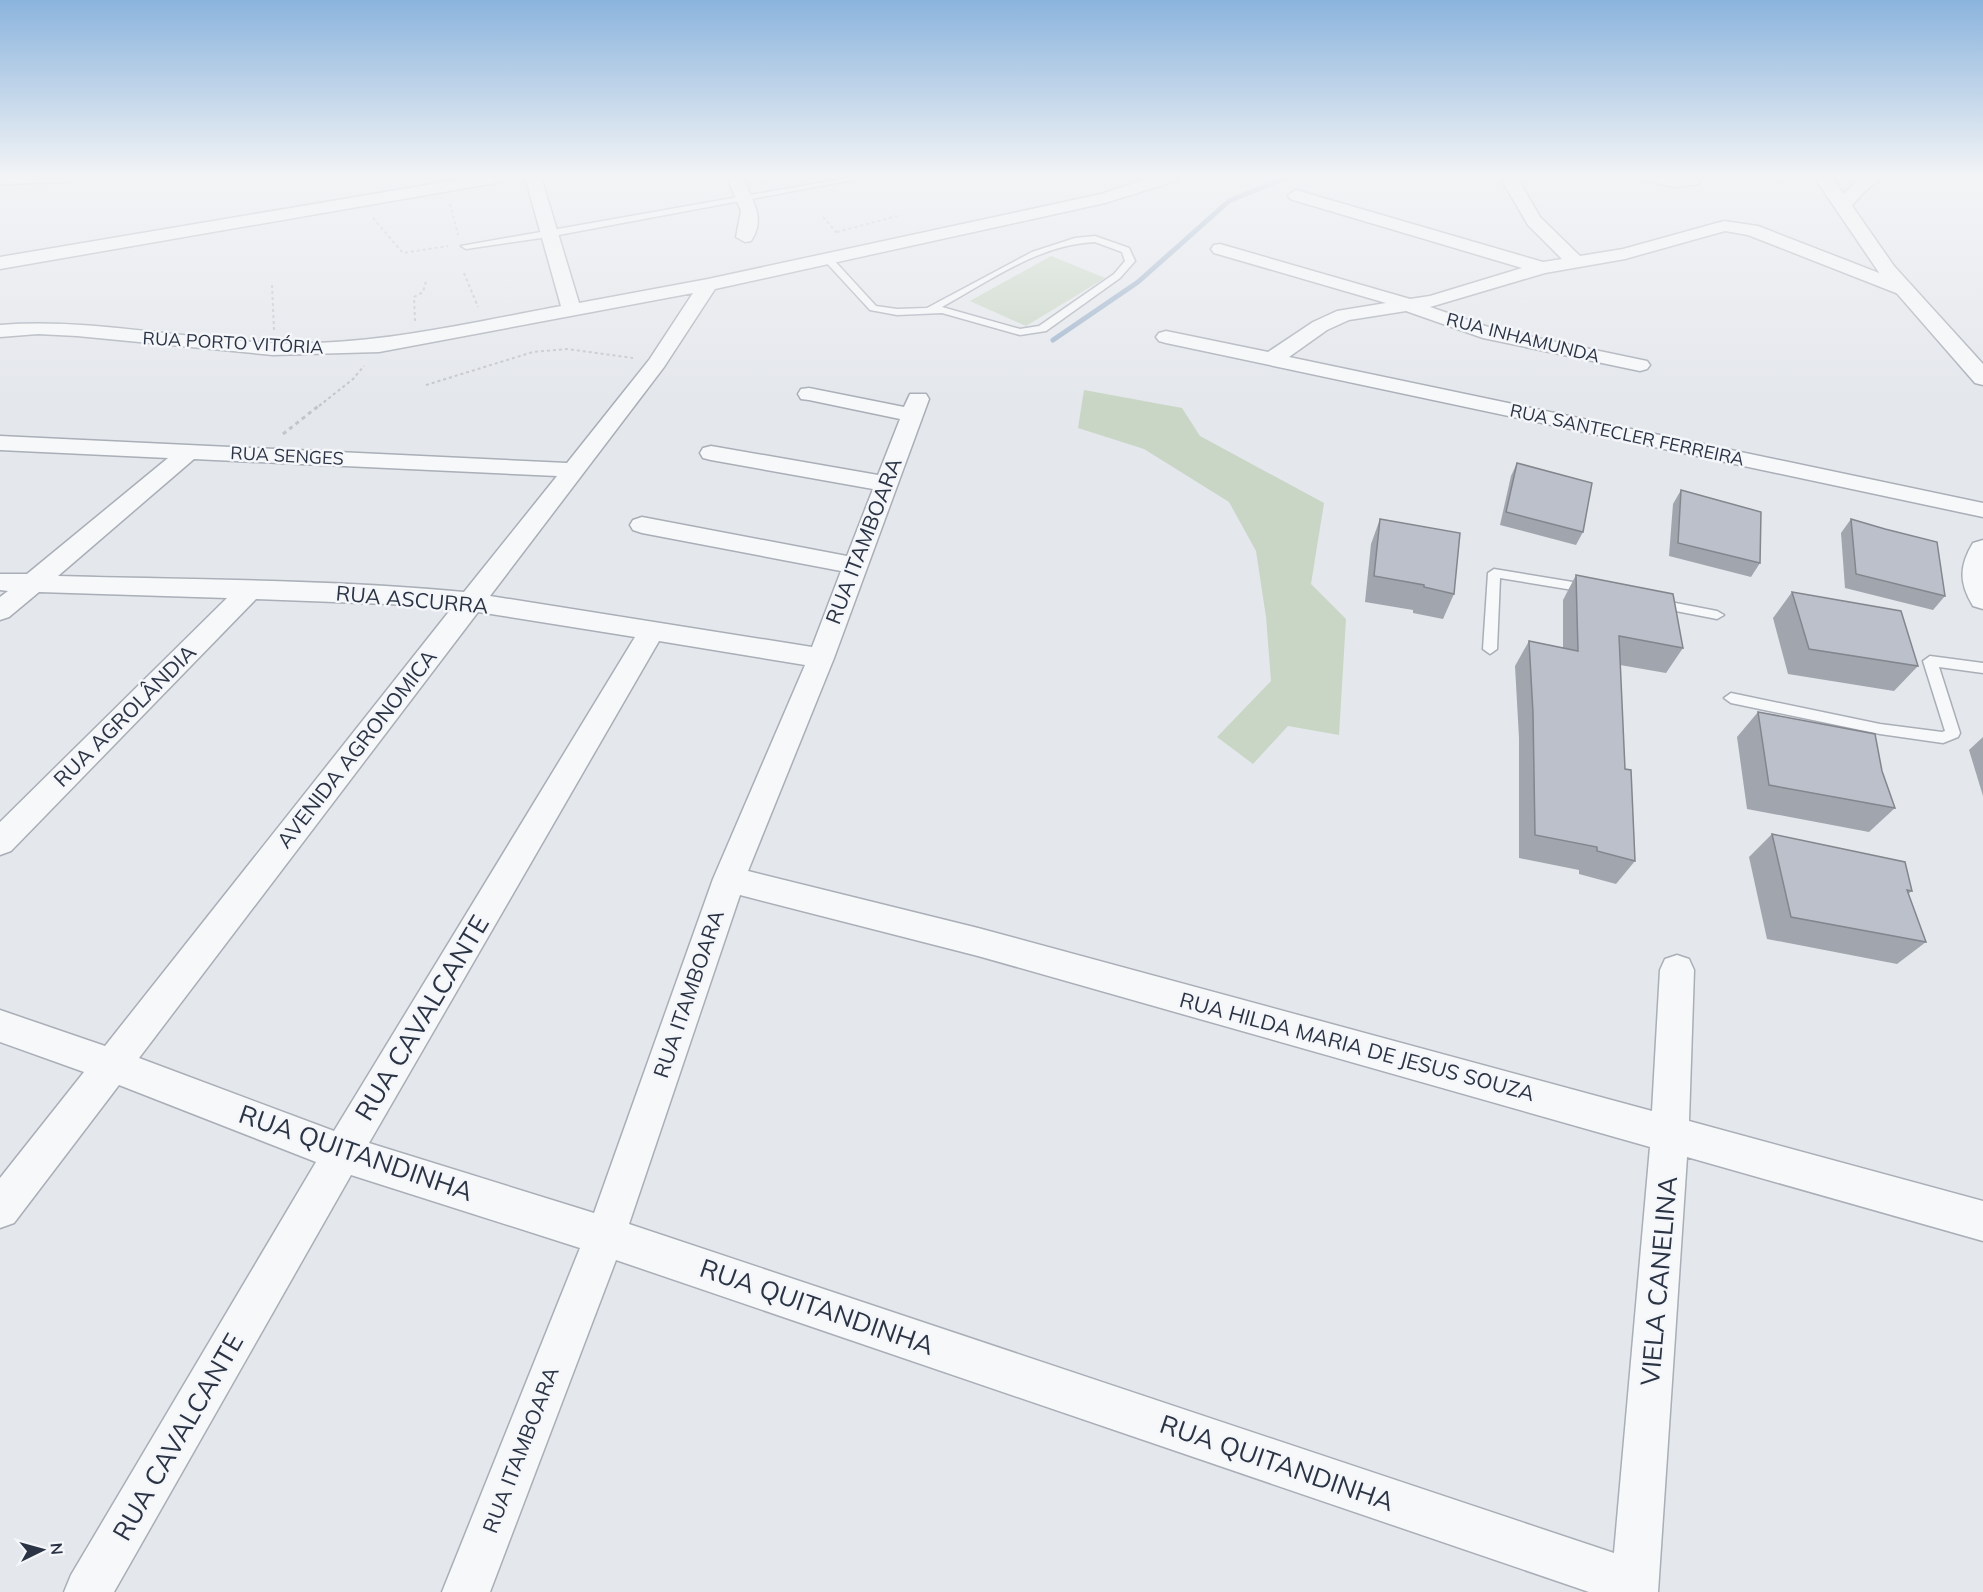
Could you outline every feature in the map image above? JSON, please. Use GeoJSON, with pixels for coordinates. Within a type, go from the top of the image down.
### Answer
{"type":"FeatureCollection","features":[{"type":"Feature","properties":{"kind":"street"},"geometry":{"type":"LineString","coordinates":[[0,263],[68,251]]}},
{"type":"Feature","properties":{"kind":"street"},"geometry":{"type":"LineString","coordinates":[[553,251],[572,311]]}},
{"type":"Feature","properties":{"kind":"street","name":"RUA PORTO VITÓRIA"},"geometry":{"type":"LineString","coordinates":[[0,331],[38,328],[77,330],[273,349],[378,346],[708,285],[863,251]]}},
{"type":"Feature","properties":{"kind":"street","name":"RUA INHAMUNDA"},"geometry":{"type":"LineString","coordinates":[[1228,251],[1374,293],[1490,334],[1640,365]]}},
{"type":"Feature","properties":{"kind":"street"},"geometry":{"type":"LineString","coordinates":[[1486,251],[1542,268]]}},
{"type":"Feature","properties":{"kind":"street"},"geometry":{"type":"LineString","coordinates":[[1563,251],[1576,262]]}},
{"type":"Feature","properties":{"kind":"street"},"geometry":{"type":"LineString","coordinates":[[1272,359],[1331,320],[1361,312],[1409,306],[1542,268],[1639,251]]}},
{"type":"Feature","properties":{"kind":"street"},"geometry":{"type":"LineString","coordinates":[[1806,251],[1903,289]]}},
{"type":"Feature","properties":{"kind":"street"},"geometry":{"type":"LineString","coordinates":[[1876,251],[1903,289],[1983,378]]}},
{"type":"Feature","properties":{"kind":"street","name":"AVENIDA AGRONOMICA"},"geometry":{"type":"LineString","coordinates":[[0,1209],[657,363],[708,285]]}},
{"type":"Feature","properties":{"kind":"street","name":"RUA SANTECLER FERREIRA"},"geometry":{"type":"LineString","coordinates":[[1166,337],[1983,510]]}},
{"type":"Feature","properties":{"kind":"street","name":"RUA ITAMBOARA"},"geometry":{"type":"LineString","coordinates":[[466,1592],[605,1236],[729,879],[821,658],[914,407],[809,394]]}},
{"type":"Feature","properties":{"kind":"street","name":"RUA SENGES"},"geometry":{"type":"LineString","coordinates":[[0,443],[574,470]]}},
{"type":"Feature","properties":{"kind":"street"},"geometry":{"type":"LineString","coordinates":[[0,611],[190,451]]}},
{"type":"Feature","properties":{"kind":"street"},"geometry":{"type":"LineString","coordinates":[[711,453],[886,484]]}},
{"type":"Feature","properties":{"kind":"street"},"geometry":{"type":"LineString","coordinates":[[642,525],[855,566]]}},
{"type":"Feature","properties":{"kind":"street"},"geometry":{"type":"LineString","coordinates":[[1983,549],[1974,568],[1973,578],[1983,599]]}},
{"type":"Feature","properties":{"kind":"street","name":"RUA ASCURRA"},"geometry":{"type":"LineString","coordinates":[[0,582],[413,596],[472,602],[821,658]]}},
{"type":"Feature","properties":{"kind":"street","name":"RUA AGROLÂNDIA"},"geometry":{"type":"LineString","coordinates":[[0,842],[251,589]]}},
{"type":"Feature","properties":{"kind":"street","name":"RUA CAVALCANTE"},"geometry":{"type":"LineString","coordinates":[[88,1592],[342,1153],[651,632]]}},
{"type":"Feature","properties":{"kind":"street","name":"RUA HILDA MARIA DE JESUS SOUZA"},"geometry":{"type":"LineString","coordinates":[[729,879],[978,942],[1983,1221]]}},
{"type":"Feature","properties":{"kind":"street","name":"VIELA CANELINA"},"geometry":{"type":"LineString","coordinates":[[1635,1588],[1670,1133],[1677,970]]}},
{"type":"Feature","properties":{"kind":"street","name":"RUA QUITANDINHA"},"geometry":{"type":"LineString","coordinates":[[0,1026],[111,1065],[342,1153],[605,1236],[1635,1588]]}},
{"type":"Feature","properties":{"kind":"lane"},"geometry":{"type":"LineString","coordinates":[[930,310],[1028,258],[1046,251]]}},
{"type":"Feature","properties":{"kind":"lane"},"geometry":{"type":"LineString","coordinates":[[828,259],[873,308],[885,311],[942,310],[1020,332],[1033,332],[1042,329],[1117,276],[1130,261],[1127,251]]}},
{"type":"Feature","properties":{"kind":"lane"},"geometry":{"type":"LineString","coordinates":[[1490,650],[1494,573],[1600,591]]}},
{"type":"Feature","properties":{"kind":"lane"},"geometry":{"type":"LineString","coordinates":[[1647,601],[1717,615]]}},
{"type":"Feature","properties":{"kind":"lane"},"geometry":{"type":"LineString","coordinates":[[1731,698],[1880,729],[1943,738],[1953,733],[1930,661],[1983,668]]}},
{"type":"Feature","properties":{"kind":"path"},"geometry":{"type":"LineString","coordinates":[[402,251],[416,251]]}},
{"type":"Feature","properties":{"kind":"path"},"geometry":{"type":"LineString","coordinates":[[464,273],[486,327]]}},
{"type":"Feature","properties":{"kind":"path"},"geometry":{"type":"LineString","coordinates":[[422,339],[415,319],[414,297],[423,292],[426,280]]}},
{"type":"Feature","properties":{"kind":"path"},"geometry":{"type":"LineString","coordinates":[[272,285],[273,349]]}},
{"type":"Feature","properties":{"kind":"path"},"geometry":{"type":"LineString","coordinates":[[258,454],[353,379],[378,346]]}},
{"type":"Feature","properties":{"kind":"path"},"geometry":{"type":"LineString","coordinates":[[426,385],[533,352],[567,349],[657,363]]}},
{"type":"Feature","properties":{"kind":"green space"},"geometry":{"type":"Polygon","coordinates":[[[1051,256],[1105,278],[1026,326],[970,301],[1051,256]]]}},
{"type":"Feature","properties":{"kind":"green space"},"geometry":{"type":"Polygon","coordinates":[[[1084,390],[1182,408],[1200,436],[1324,503],[1311,584],[1346,619],[1339,735],[1288,726],[1253,764],[1217,737],[1271,681],[1266,617],[1256,551],[1229,502],[1144,449],[1078,428],[1084,390]]]}},
{"type":"Feature","properties":{"kind":"building"},"geometry":{"type":"Polygon","coordinates":[[[1517,463],[1592,483],[1583,532],[1506,512],[1517,463]]]}},
{"type":"Feature","properties":{"kind":"building"},"geometry":{"type":"Polygon","coordinates":[[[1681,490],[1761,512],[1760,563],[1678,543],[1681,490]]]}},
{"type":"Feature","properties":{"kind":"building"},"geometry":{"type":"Polygon","coordinates":[[[1380,519],[1460,533],[1454,594],[1424,587],[1424,585],[1374,576],[1380,519]]]}},
{"type":"Feature","properties":{"kind":"building"},"geometry":{"type":"Polygon","coordinates":[[[1851,519],[1937,542],[1945,596],[1856,574],[1851,519]]]}},
{"type":"Feature","properties":{"kind":"building"},"geometry":{"type":"Polygon","coordinates":[[[1576,575],[1673,594],[1683,648],[1619,636],[1625,769],[1631,770],[1635,861],[1597,851],[1597,847],[1535,835],[1529,641],[1578,651],[1576,575]]]}},
{"type":"Feature","properties":{"kind":"building"},"geometry":{"type":"Polygon","coordinates":[[[1792,592],[1901,611],[1918,666],[1809,649],[1792,592]]]}},
{"type":"Feature","properties":{"kind":"building"},"geometry":{"type":"Polygon","coordinates":[[[1758,712],[1875,734],[1882,771],[1895,808],[1769,785],[1758,712]]]}},
{"type":"Feature","properties":{"kind":"building"},"geometry":{"type":"Polygon","coordinates":[[[1772,834],[1905,862],[1912,891],[1907,890],[1926,942],[1791,917],[1772,834]]]}},
{"type":"Feature","properties":{"kind":"waterway"},"geometry":{"type":"LineString","coordinates":[[1053,340],[1138,282],[1172,251]]}}]}
